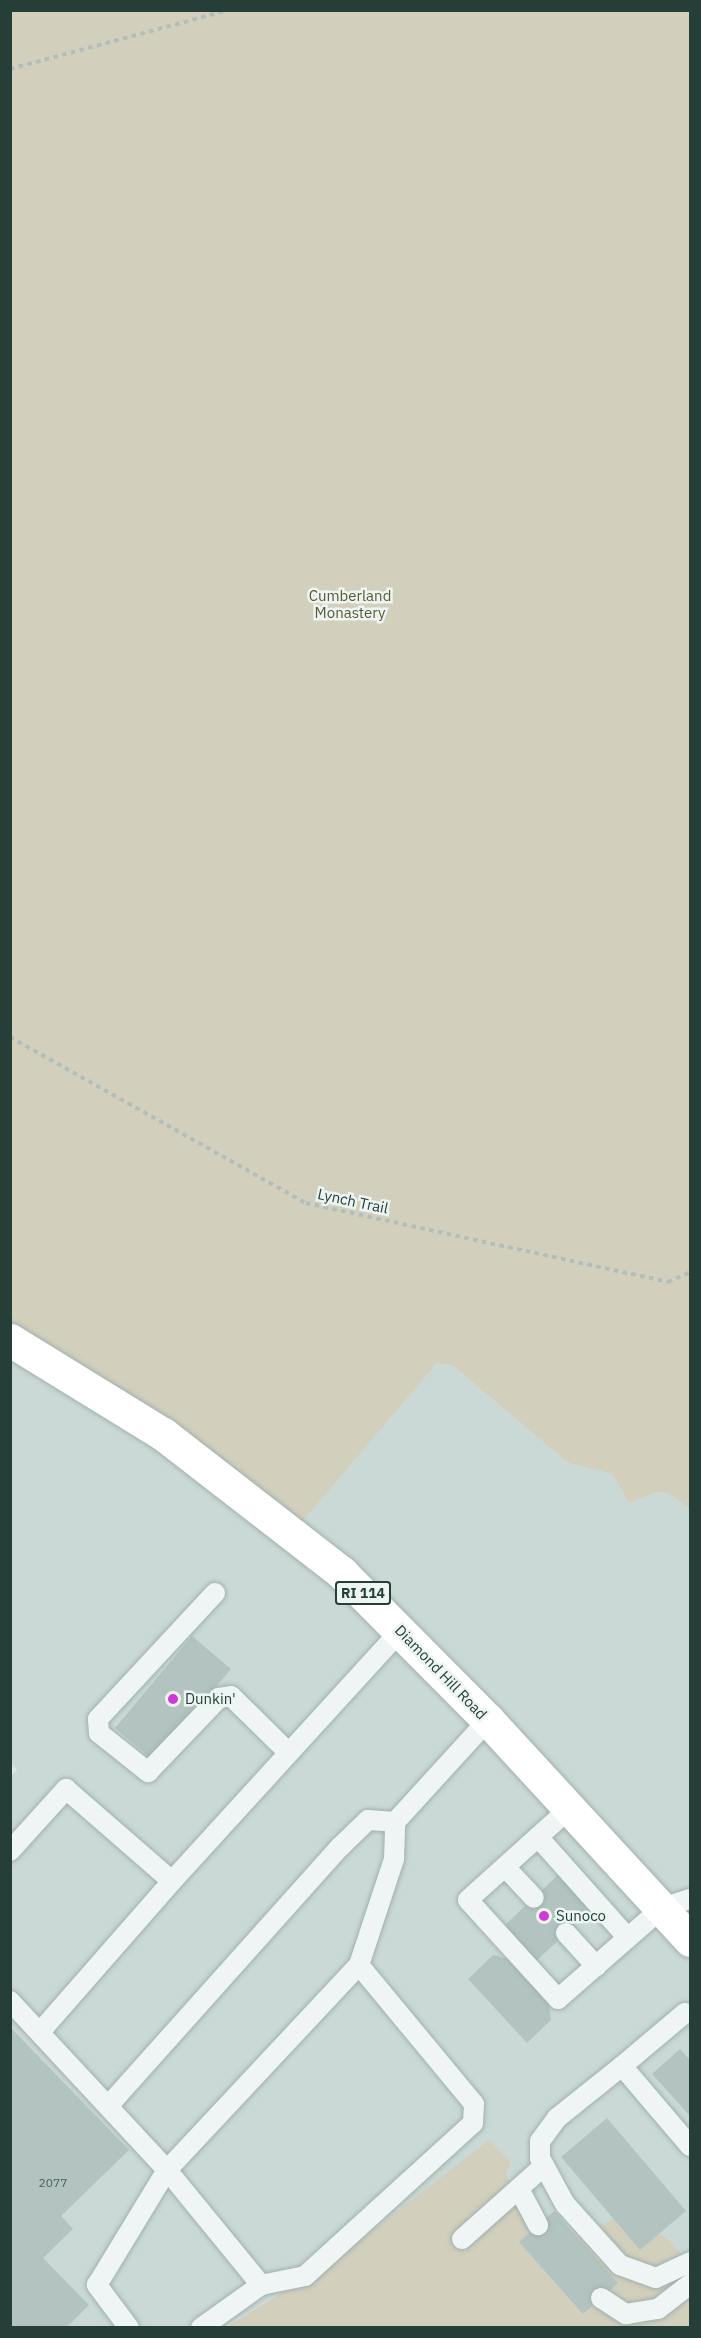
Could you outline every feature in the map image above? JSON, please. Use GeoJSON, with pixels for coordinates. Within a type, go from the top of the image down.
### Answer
{"type":"FeatureCollection","features":[{"type":"Feature","properties":{"kind":"main road","name":"Diamond Hill Road"},"geometry":{"type":"LineString","coordinates":[[10,1340],[98,1390],[232,1483],[342,1573],[401,1630],[570,1808],[676,1904],[690,1940]]}},
{"type":"Feature","properties":{"kind":"lane"},"geometry":{"type":"LineString","coordinates":[[215,1593],[98,1719],[99,1733],[148,1772],[219,1698],[231,1696],[288,1752]]}},
{"type":"Feature","properties":{"kind":"lane"},"geometry":{"type":"LineString","coordinates":[[40,2032],[172,1881],[401,1630]]}},
{"type":"Feature","properties":{"kind":"lane"},"geometry":{"type":"LineString","coordinates":[[129,2328],[98,2285],[168,2170],[359,1965],[394,1859],[395,1822],[488,1720]]}},
{"type":"Feature","properties":{"kind":"lane"},"geometry":{"type":"LineString","coordinates":[[10,1851],[66,1789],[172,1881]]}},
{"type":"Feature","properties":{"kind":"lane"},"geometry":{"type":"LineString","coordinates":[[570,1808],[468,1900],[558,1999],[628,1938],[676,1904]]}},
{"type":"Feature","properties":{"kind":"lane"},"geometry":{"type":"LineString","coordinates":[[110,2104],[340,1847],[368,1820],[395,1822]]}},
{"type":"Feature","properties":{"kind":"lane"},"geometry":{"type":"LineString","coordinates":[[538,1837],[628,1938]]}},
{"type":"Feature","properties":{"kind":"lane"},"geometry":{"type":"LineString","coordinates":[[505,1867],[534,1898]]}},
{"type":"Feature","properties":{"kind":"lane"},"geometry":{"type":"LineString","coordinates":[[566,1933],[596,1966]]}},
{"type":"Feature","properties":{"kind":"lane"},"geometry":{"type":"LineString","coordinates":[[201,2328],[261,2285],[305,2276],[473,2123],[474,2104],[359,1965]]}},
{"type":"Feature","properties":{"kind":"lane"},"geometry":{"type":"LineString","coordinates":[[10,2001],[110,2104],[168,2170],[261,2285]]}},
{"type":"Feature","properties":{"kind":"lane"},"geometry":{"type":"LineString","coordinates":[[689,2013],[557,2118],[540,2141],[544,2166],[565,2204],[620,2265],[656,2278],[690,2262]]}},
{"type":"Feature","properties":{"kind":"lane"},"geometry":{"type":"LineString","coordinates":[[622,2066],[669,2106],[690,2143]]}},
{"type":"Feature","properties":{"kind":"lane"},"geometry":{"type":"LineString","coordinates":[[462,2239],[544,2166]]}},
{"type":"Feature","properties":{"kind":"lane"},"geometry":{"type":"LineString","coordinates":[[519,2189],[538,2225]]}},
{"type":"Feature","properties":{"kind":"lane"},"geometry":{"type":"LineString","coordinates":[[601,2298],[626,2314],[658,2309],[690,2284]]}},
{"type":"Feature","properties":{"kind":"path"},"geometry":{"type":"LineString","coordinates":[[10,69],[229,10]]}},
{"type":"Feature","properties":{"kind":"path","name":"Lynch Trail"},"geometry":{"type":"LineString","coordinates":[[10,1037],[306,1203],[668,1282],[690,1272]]}},
{"type":"Feature","properties":{"kind":"shaded area"},"geometry":{"type":"Polygon","coordinates":[[[11,1328],[411,1388],[437,1363],[452,1365],[568,1463],[612,1474],[629,1503],[656,1492],[670,1494],[690,1510],[690,2263],[561,2244],[506,2174],[345,2252],[225,2327],[11,2327],[10,1777],[17,1770],[11,1763],[11,1328]]]}},
{"type":"Feature","properties":{"kind":"green space","name":"Cumberland Monastery"},"geometry":{"type":"Polygon","coordinates":[[[10,11],[690,11],[690,1510],[670,1494],[656,1492],[629,1503],[612,1474],[568,1463],[452,1365],[437,1363],[294,1531],[11,1328],[10,11]]]}},
{"type":"Feature","properties":{"kind":"green space"},"geometry":{"type":"Polygon","coordinates":[[[489,2140],[511,2162],[506,2174],[524,2201],[560,2244],[617,2218],[665,2237],[690,2263],[690,2327],[225,2328],[345,2252],[489,2140]]]}},
{"type":"Feature","properties":{"kind":"building","name":"Dunkin'"},"geometry":{"type":"Polygon","coordinates":[[[192,1636],[231,1669],[154,1761],[115,1728],[192,1636]]]}},
{"type":"Feature","properties":{"kind":"building"},"geometry":{"type":"Polygon","coordinates":[[[558,1875],[591,1910],[535,1962],[503,1927],[558,1875]]]}},
{"type":"Feature","properties":{"kind":"building"},"geometry":{"type":"Polygon","coordinates":[[[493,1955],[508,1959],[549,2004],[551,2020],[527,2043],[468,1979],[493,1955]]]}},
{"type":"Feature","properties":{"kind":"building"},"geometry":{"type":"Polygon","coordinates":[[[10,2027],[129,2150],[61,2216],[73,2229],[43,2258],[89,2305],[66,2328],[10,2326],[10,2027]]]}},
{"type":"Feature","properties":{"kind":"building"},"geometry":{"type":"Polygon","coordinates":[[[680,2049],[690,2060],[690,2116],[652,2074],[680,2049]]]}},
{"type":"Feature","properties":{"kind":"building"},"geometry":{"type":"Polygon","coordinates":[[[607,2118],[686,2211],[640,2250],[561,2157],[607,2118]]]}},
{"type":"Feature","properties":{"kind":"building"},"geometry":{"type":"Polygon","coordinates":[[[554,2211],[618,2283],[583,2314],[519,2242],[554,2211]]]}},
{"type":"Feature","properties":{"kind":"place","name":"Dunkin'"},"geometry":{"type":"Point","coordinates":[173,1699]}},
{"type":"Feature","properties":{"kind":"place","name":"Sunoco"},"geometry":{"type":"Point","coordinates":[544,1916]}}]}
